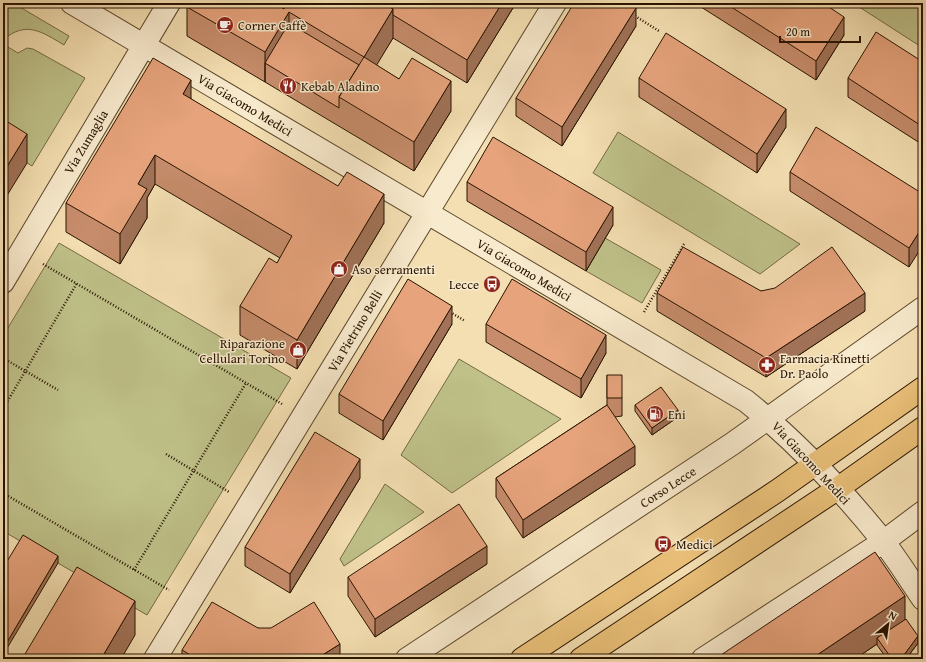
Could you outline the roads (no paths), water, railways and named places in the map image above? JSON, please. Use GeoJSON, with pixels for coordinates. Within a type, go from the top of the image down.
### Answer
{"type":"FeatureCollection","features":[{"type":"Feature","properties":{"kind":"main road"},"geometry":{"type":"LineString","coordinates":[[522,659],[777,491],[923,388]]}},
{"type":"Feature","properties":{"kind":"main road"},"geometry":{"type":"LineString","coordinates":[[581,659],[837,489],[923,428]]}},
{"type":"Feature","properties":{"kind":"street","name":"Via Giacomo Medici"},"geometry":{"type":"LineString","coordinates":[[72,3],[732,391],[769,418],[816,464],[883,542],[923,599]]}},
{"type":"Feature","properties":{"kind":"street","name":"Via Zumaglia"},"geometry":{"type":"LineString","coordinates":[[3,282],[169,3]]}},
{"type":"Feature","properties":{"kind":"street","name":"Via Pietrino Belli"},"geometry":{"type":"LineString","coordinates":[[156,659],[555,3]]}},
{"type":"Feature","properties":{"kind":"street","name":"Corso Lecce"},"geometry":{"type":"LineString","coordinates":[[407,659],[769,418],[923,308]]}},
{"type":"Feature","properties":{"kind":"street"},"geometry":{"type":"LineString","coordinates":[[703,659],[883,542],[923,512]]}},
{"type":"Feature","properties":{"kind":"place","name":"Corner Caffè"},"geometry":{"type":"Point","coordinates":[225,25]}},
{"type":"Feature","properties":{"kind":"place","name":"Kebab Aladino"},"geometry":{"type":"Point","coordinates":[288,86]}},
{"type":"Feature","properties":{"kind":"place","name":"Aso serramenti"},"geometry":{"type":"Point","coordinates":[339,269]}},
{"type":"Feature","properties":{"kind":"place","name":"Lecce"},"geometry":{"type":"Point","coordinates":[492,284]}},
{"type":"Feature","properties":{"kind":"place","name":"Riparazione Cellulari Torino"},"geometry":{"type":"Point","coordinates":[298,350]}},
{"type":"Feature","properties":{"kind":"place","name":"Farmacia Rinetti Dr. Paolo"},"geometry":{"type":"Point","coordinates":[767,365]}},
{"type":"Feature","properties":{"kind":"place","name":"Eni"},"geometry":{"type":"Point","coordinates":[655,414]}},
{"type":"Feature","properties":{"kind":"place","name":"Medici"},"geometry":{"type":"Point","coordinates":[663,544]}}]}
